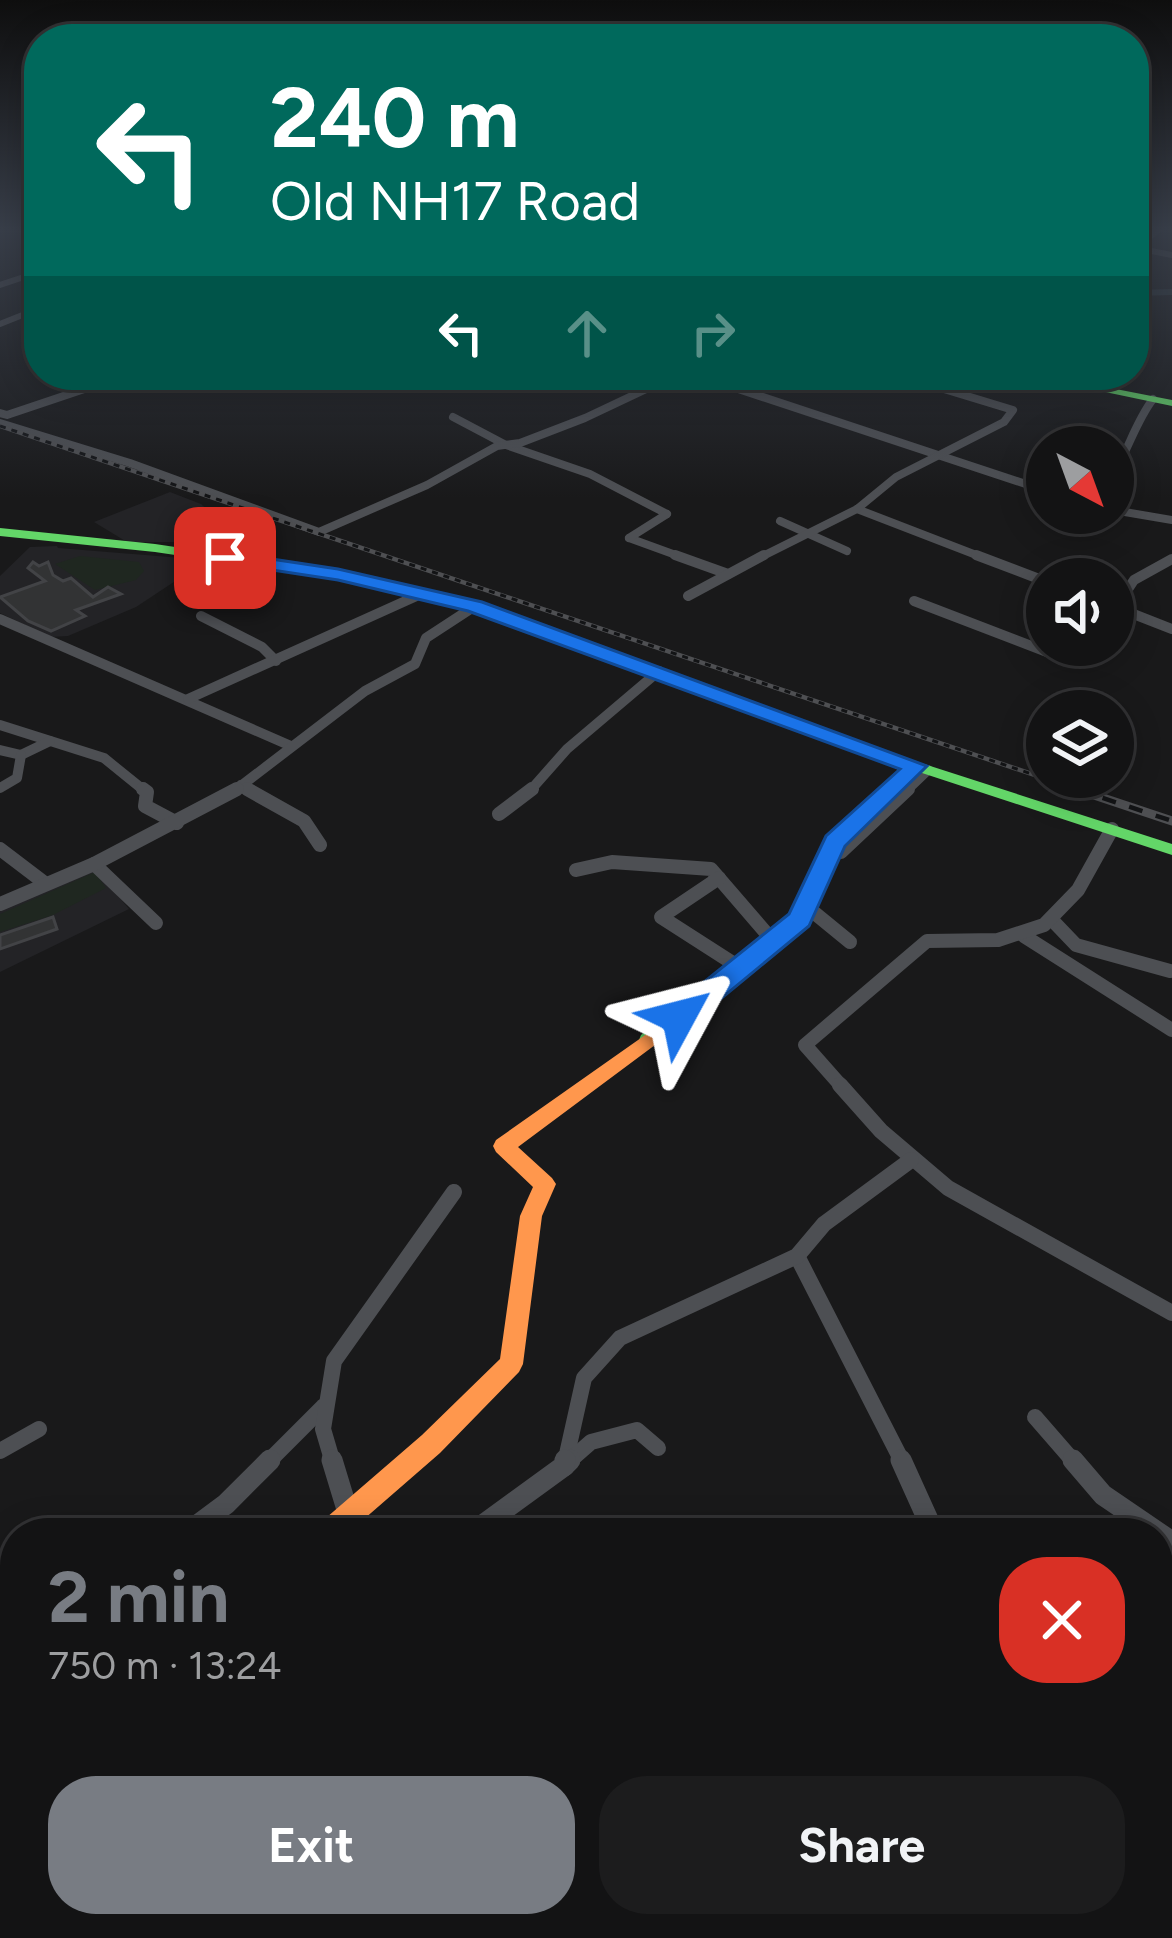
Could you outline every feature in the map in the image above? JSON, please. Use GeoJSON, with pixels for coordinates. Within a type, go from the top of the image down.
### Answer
{"type":"FeatureCollection","features":[{"type":"Feature","properties":{"kind":"main road"},"geometry":{"type":"LineString","coordinates":[[1116,390],[1167,402]]}},
{"type":"Feature","properties":{"kind":"main road"},"geometry":{"type":"LineString","coordinates":[[0,532],[176,550],[338,575],[475,606],[922,768],[1172,850]]}},
{"type":"Feature","properties":{"kind":"main road"},"geometry":{"type":"LineString","coordinates":[[361,1518],[511,1364],[531,1216],[545,1184],[503,1146],[742,969],[800,919],[834,842],[922,768]]}},
{"type":"Feature","properties":{"kind":"street"},"geometry":{"type":"LineString","coordinates":[[0,413],[7,416],[80,390]]}},
{"type":"Feature","properties":{"kind":"street"},"geometry":{"type":"LineString","coordinates":[[0,423],[130,463],[319,532],[506,445],[585,418],[644,390]]}},
{"type":"Feature","properties":{"kind":"street"},"geometry":{"type":"LineString","coordinates":[[740,390],[1026,484]]}},
{"type":"Feature","properties":{"kind":"street"},"geometry":{"type":"LineString","coordinates":[[688,596],[857,509],[896,477],[1004,422],[1012,410],[947,390]]}},
{"type":"Feature","properties":{"kind":"street"},"geometry":{"type":"LineString","coordinates":[[1134,427],[1167,402]]}},
{"type":"Feature","properties":{"kind":"street"},"geometry":{"type":"LineString","coordinates":[[453,417],[506,445],[590,474],[667,514],[628,538],[728,574]]}},
{"type":"Feature","properties":{"kind":"street"},"geometry":{"type":"LineString","coordinates":[[857,509],[1026,574]]}},
{"type":"Feature","properties":{"kind":"street"},"geometry":{"type":"LineString","coordinates":[[1134,514],[1172,520]]}},
{"type":"Feature","properties":{"kind":"street"},"geometry":{"type":"LineString","coordinates":[[780,521],[847,550]]}},
{"type":"Feature","properties":{"kind":"street"},"geometry":{"type":"LineString","coordinates":[[1134,580],[1172,559]]}},
{"type":"Feature","properties":{"kind":"street"},"geometry":{"type":"LineString","coordinates":[[188,699],[401,607],[421,594]]}},
{"type":"Feature","properties":{"kind":"street"},"geometry":{"type":"LineString","coordinates":[[914,601],[1026,644]]}},
{"type":"Feature","properties":{"kind":"street"},"geometry":{"type":"LineString","coordinates":[[0,904],[94,864],[241,785],[365,691],[415,664],[426,638],[475,606]]}},
{"type":"Feature","properties":{"kind":"street"},"geometry":{"type":"LineString","coordinates":[[201,616],[262,647],[276,661]]}},
{"type":"Feature","properties":{"kind":"street"},"geometry":{"type":"LineString","coordinates":[[1134,616],[1172,629]]}},
{"type":"Feature","properties":{"kind":"street"},"geometry":{"type":"LineString","coordinates":[[0,619],[291,746]]}},
{"type":"Feature","properties":{"kind":"street"},"geometry":{"type":"LineString","coordinates":[[500,814],[542,782],[584,733],[658,671]]}},
{"type":"Feature","properties":{"kind":"street"},"geometry":{"type":"LineString","coordinates":[[0,725],[104,758],[147,792],[145,806],[177,823]]}},
{"type":"Feature","properties":{"kind":"street"},"geometry":{"type":"LineString","coordinates":[[0,750],[22,755],[50,741]]}},
{"type":"Feature","properties":{"kind":"street"},"geometry":{"type":"LineString","coordinates":[[0,788],[16,778],[22,755]]}},
{"type":"Feature","properties":{"kind":"street"},"geometry":{"type":"LineString","coordinates":[[841,852],[922,768]]}},
{"type":"Feature","properties":{"kind":"street"},"geometry":{"type":"LineString","coordinates":[[241,785],[304,821],[320,845]]}},
{"type":"Feature","properties":{"kind":"street"},"geometry":{"type":"LineString","coordinates":[[1112,829],[1082,890],[1054,922],[1024,936],[988,944],[927,941],[805,1045],[911,1160],[948,1187],[1172,1313]]}},
{"type":"Feature","properties":{"kind":"street"},"geometry":{"type":"LineString","coordinates":[[0,849],[46,884]]}},
{"type":"Feature","properties":{"kind":"street"},"geometry":{"type":"LineString","coordinates":[[577,870],[612,862],[711,869],[774,942]]}},
{"type":"Feature","properties":{"kind":"street"},"geometry":{"type":"LineString","coordinates":[[94,864],[156,923]]}},
{"type":"Feature","properties":{"kind":"street"},"geometry":{"type":"LineString","coordinates":[[719,878],[661,917],[742,969]]}},
{"type":"Feature","properties":{"kind":"street"},"geometry":{"type":"LineString","coordinates":[[806,906],[850,942]]}},
{"type":"Feature","properties":{"kind":"street"},"geometry":{"type":"LineString","coordinates":[[1054,922],[1076,945],[1170,971]]}},
{"type":"Feature","properties":{"kind":"street"},"geometry":{"type":"LineString","coordinates":[[1024,936],[1172,1030]]}},
{"type":"Feature","properties":{"kind":"street"},"geometry":{"type":"LineString","coordinates":[[564,1466],[584,1378],[620,1338],[797,1256],[824,1224],[911,1160]]}},
{"type":"Feature","properties":{"kind":"street"},"geometry":{"type":"LineString","coordinates":[[353,1518],[323,1429],[334,1361],[454,1192]]}},
{"type":"Feature","properties":{"kind":"street"},"geometry":{"type":"LineString","coordinates":[[797,1256],[928,1518]]}},
{"type":"Feature","properties":{"kind":"street"},"geometry":{"type":"LineString","coordinates":[[208,1518],[325,1406]]}},
{"type":"Feature","properties":{"kind":"street"},"geometry":{"type":"LineString","coordinates":[[1035,1417],[1103,1495],[1137,1518]]}},
{"type":"Feature","properties":{"kind":"street"},"geometry":{"type":"LineString","coordinates":[[0,1451],[39,1429]]}},
{"type":"Feature","properties":{"kind":"street"},"geometry":{"type":"LineString","coordinates":[[493,1518],[592,1442],[637,1430],[658,1448]]}},
{"type":"Feature","properties":{"kind":"shaded area"},"geometry":{"type":"Polygon","coordinates":[[[170,492],[201,504],[219,521],[177,542],[127,542],[94,522],[170,492]]]}},
{"type":"Feature","properties":{"kind":"shaded area"},"geometry":{"type":"Polygon","coordinates":[[[30,547],[207,560],[136,607],[68,636],[50,637],[0,613],[0,576],[30,547]]]}},
{"type":"Feature","properties":{"kind":"shaded area"},"geometry":{"type":"Polygon","coordinates":[[[80,556],[139,562],[144,571],[136,580],[95,590],[55,564],[80,556]]]}},
{"type":"Feature","properties":{"kind":"shaded area"},"geometry":{"type":"Polygon","coordinates":[[[94,867],[129,909],[0,972],[0,907],[94,867]]]}},
{"type":"Feature","properties":{"kind":"shaded area"},"geometry":{"type":"Polygon","coordinates":[[[95,872],[106,888],[53,915],[0,932],[0,914],[95,872]]]}},
{"type":"Feature","properties":{"kind":"building"},"geometry":{"type":"Polygon","coordinates":[[[33,562],[39,566],[48,562],[53,575],[63,581],[71,578],[93,597],[108,587],[121,594],[76,610],[85,616],[51,631],[28,621],[0,597],[45,581],[28,568],[33,562]]]}},
{"type":"Feature","properties":{"kind":"building"},"geometry":{"type":"Polygon","coordinates":[[[53,917],[57,929],[0,949],[0,935],[53,917]]]}},
{"type":"Feature","properties":{"kind":"railway"},"geometry":{"type":"LineString","coordinates":[[0,426],[1026,772]]}},
{"type":"Feature","properties":{"kind":"railway"},"geometry":{"type":"LineString","coordinates":[[1103,798],[1172,821]]}},
{"type":"Feature","properties":{"kind":"traffic: fast"},"geometry":{"type":"LineString","coordinates":[[1106,390],[1172,403]]}},
{"type":"Feature","properties":{"kind":"traffic: fast"},"geometry":{"type":"LineString","coordinates":[[0,532],[155,548],[338,575],[475,606],[916,766],[1172,850]]}},
{"type":"Feature","properties":{"kind":"traffic: fast"},"geometry":{"type":"LineString","coordinates":[[648,1040],[800,919],[834,842],[916,766]]}},
{"type":"Feature","properties":{"kind":"traffic: slow"},"geometry":{"type":"LineString","coordinates":[[345,1518],[431,1444],[511,1364],[531,1216],[545,1184],[503,1146],[648,1040]]}},
{"type":"Feature","properties":{"kind":"route"},"geometry":{"type":"LineString","coordinates":[[225,558],[338,575],[475,606],[916,766],[834,842],[800,919],[679,1017]]}}]}
